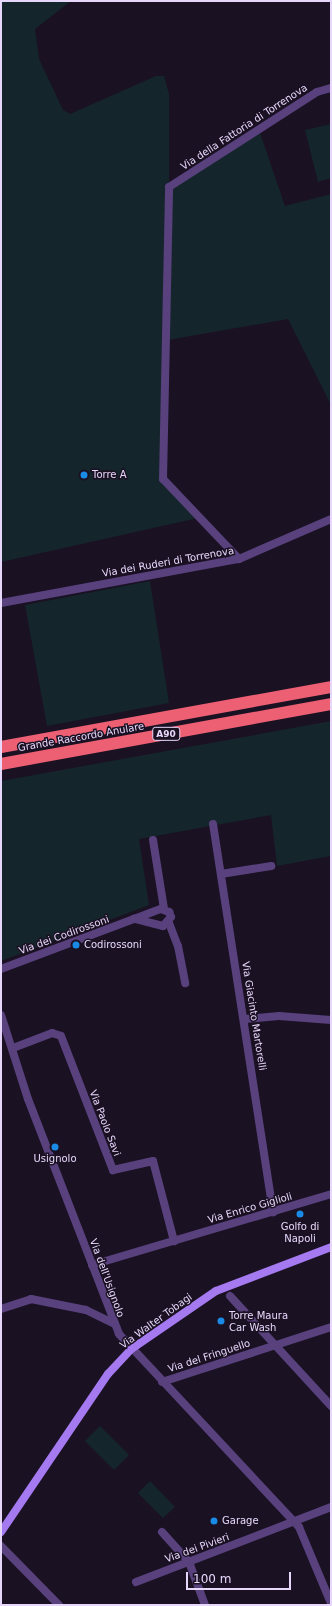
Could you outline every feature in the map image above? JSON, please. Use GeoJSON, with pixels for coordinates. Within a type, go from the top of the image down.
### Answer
{"type":"FeatureCollection","features":[{"type":"Feature","properties":{"kind":"highway","name":"Grande Raccordo Anulare"},"geometry":{"type":"LineString","coordinates":[[1,747],[331,687]]}},
{"type":"Feature","properties":{"kind":"highway","name":"Grande Raccordo Anulare"},"geometry":{"type":"LineString","coordinates":[[1,764],[331,704]]}},
{"type":"Feature","properties":{"kind":"street","name":"Via della Fattoria di Torrenova"},"geometry":{"type":"LineString","coordinates":[[240,559],[163,480],[169,187],[317,92],[331,88]]}},
{"type":"Feature","properties":{"kind":"street","name":"Via dei Ruderi di Torrenova"},"geometry":{"type":"LineString","coordinates":[[1,603],[240,559],[331,519]]}},
{"type":"Feature","properties":{"kind":"street","name":"Via Giacinto Martorelli"},"geometry":{"type":"LineString","coordinates":[[213,824],[245,1019],[273,1212]]}},
{"type":"Feature","properties":{"kind":"street"},"geometry":{"type":"LineString","coordinates":[[153,840],[164,909],[170,913],[169,923],[178,946],[185,983]]}},
{"type":"Feature","properties":{"kind":"street"},"geometry":{"type":"LineString","coordinates":[[221,874],[271,866]]}},
{"type":"Feature","properties":{"kind":"street","name":"Via dei Codirossoni"},"geometry":{"type":"LineString","coordinates":[[1,969],[164,909]]}},
{"type":"Feature","properties":{"kind":"street"},"geometry":{"type":"LineString","coordinates":[[134,919],[160,926],[169,923]]}},
{"type":"Feature","properties":{"kind":"street","name":"Via dell'Usignolo"},"geometry":{"type":"LineString","coordinates":[[1,1015],[113,1323],[130,1350],[294,1522],[308,1541],[331,1604]]}},
{"type":"Feature","properties":{"kind":"street"},"geometry":{"type":"LineString","coordinates":[[245,1019],[276,1016],[331,1020]]}},
{"type":"Feature","properties":{"kind":"street","name":"Via Paolo Savi"},"geometry":{"type":"LineString","coordinates":[[13,1048],[52,1033],[61,1036],[113,1170],[153,1161],[174,1241]]}},
{"type":"Feature","properties":{"kind":"street","name":"Via Enrico Giglioli"},"geometry":{"type":"LineString","coordinates":[[92,1265],[331,1194]]}},
{"type":"Feature","properties":{"kind":"street","name":"Via Walter Tobagi"},"geometry":{"type":"LineString","coordinates":[[1,1532],[104,1380],[130,1350],[216,1291],[331,1247]]}},
{"type":"Feature","properties":{"kind":"street"},"geometry":{"type":"LineString","coordinates":[[230,1296],[274,1346],[331,1406]]}},
{"type":"Feature","properties":{"kind":"street"},"geometry":{"type":"LineString","coordinates":[[1,1309],[31,1299],[86,1310],[113,1323]]}},
{"type":"Feature","properties":{"kind":"street","name":"Via del Fringuello"},"geometry":{"type":"LineString","coordinates":[[162,1382],[331,1327]]}},
{"type":"Feature","properties":{"kind":"street","name":"Via dei Pivieri"},"geometry":{"type":"LineString","coordinates":[[136,1582],[331,1507]]}},
{"type":"Feature","properties":{"kind":"street"},"geometry":{"type":"LineString","coordinates":[[162,1532],[189,1562],[205,1605]]}},
{"type":"Feature","properties":{"kind":"street"},"geometry":{"type":"LineString","coordinates":[[1,1546],[59,1605]]}},
{"type":"Feature","properties":{"kind":"shaded area"},"geometry":{"type":"Polygon","coordinates":[[[1,1],[71,1],[35,29],[39,59],[63,110],[70,114],[156,76],[164,76],[169,94],[169,187],[259,130],[285,206],[331,194],[331,405],[288,319],[168,340],[163,482],[198,518],[1,562],[1,1]]]}},
{"type":"Feature","properties":{"kind":"shaded area"},"geometry":{"type":"Polygon","coordinates":[[[331,124],[331,178],[318,182],[305,130],[331,124]]]}},
{"type":"Feature","properties":{"kind":"shaded area"},"geometry":{"type":"Polygon","coordinates":[[[150,581],[169,703],[47,726],[25,605],[150,581]]]}},
{"type":"Feature","properties":{"kind":"shaded area"},"geometry":{"type":"Polygon","coordinates":[[[331,721],[331,856],[277,866],[271,815],[139,839],[149,905],[1,961],[1,781],[331,721]]]}},
{"type":"Feature","properties":{"kind":"shaded area"},"geometry":{"type":"Polygon","coordinates":[[[100,1426],[129,1455],[114,1470],[85,1441],[100,1426]]]}},
{"type":"Feature","properties":{"kind":"shaded area"},"geometry":{"type":"Polygon","coordinates":[[[150,1481],[175,1507],[163,1518],[138,1493],[150,1481]]]}},
{"type":"Feature","properties":{"kind":"place","name":"Torre A"},"geometry":{"type":"Point","coordinates":[84,475]}},
{"type":"Feature","properties":{"kind":"place","name":"Codirossoni"},"geometry":{"type":"Point","coordinates":[76,945]}},
{"type":"Feature","properties":{"kind":"place","name":"Usignolo"},"geometry":{"type":"Point","coordinates":[55,1147]}},
{"type":"Feature","properties":{"kind":"place","name":"Golfo di Napoli"},"geometry":{"type":"Point","coordinates":[300,1214]}},
{"type":"Feature","properties":{"kind":"place","name":"Torre Maura Car Wash"},"geometry":{"type":"Point","coordinates":[221,1321]}},
{"type":"Feature","properties":{"kind":"place","name":"Garage"},"geometry":{"type":"Point","coordinates":[214,1521]}}]}
